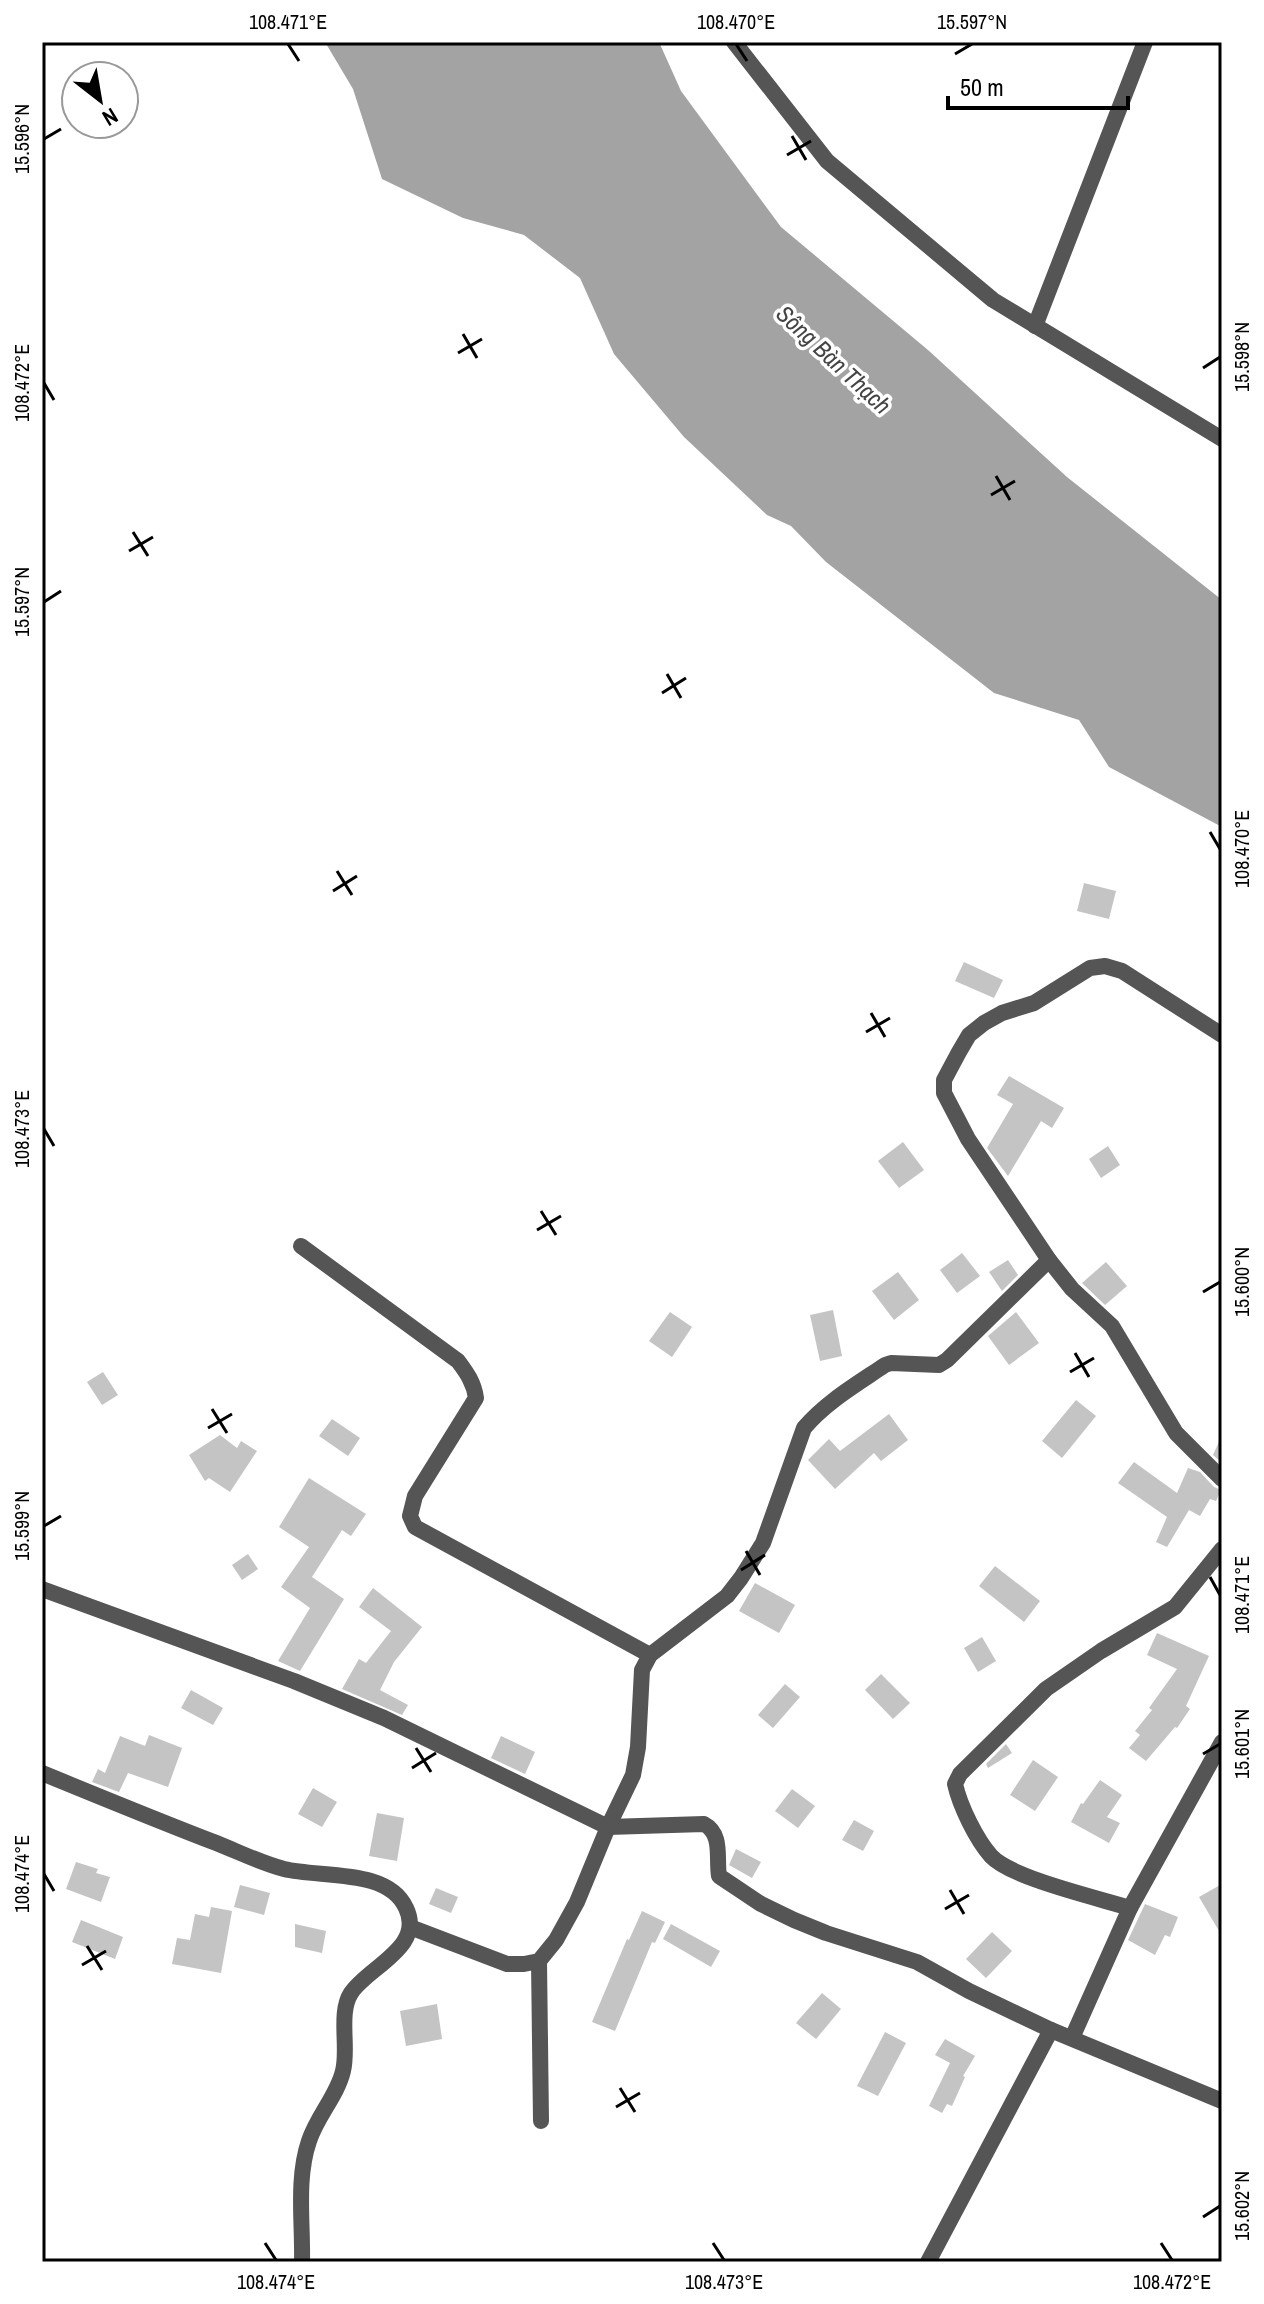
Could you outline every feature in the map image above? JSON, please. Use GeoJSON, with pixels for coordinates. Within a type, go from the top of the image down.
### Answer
{"type":"FeatureCollection","features":[{"type":"Feature","properties":{"kind":"street"},"geometry":{"type":"LineString","coordinates":[[734,42],[827,161],[993,300],[1222,439]]}},
{"type":"Feature","properties":{"kind":"street"},"geometry":{"type":"LineString","coordinates":[[1035,326],[1145,42]]}},
{"type":"Feature","properties":{"kind":"street"},"geometry":{"type":"LineString","coordinates":[[1222,1035],[1122,971],[1105,966],[1090,968],[1034,1003],[1002,1013],[984,1023],[969,1035],[944,1080],[944,1093],[968,1139],[1049,1260],[1072,1289],[1112,1326],[1176,1433],[1222,1479]]}},
{"type":"Feature","properties":{"kind":"street"},"geometry":{"type":"LineString","coordinates":[[301,1246],[458,1361],[475,1389],[476,1398],[415,1496],[410,1516],[415,1527],[650,1655]]}},
{"type":"Feature","properties":{"kind":"street"},"geometry":{"type":"LineString","coordinates":[[410,1927],[507,1964],[539,1961],[556,1940],[577,1902],[633,1775],[638,1747],[642,1670],[650,1655],[727,1596],[741,1578],[763,1543],[804,1428],[834,1400],[885,1365],[939,1365],[947,1360],[1049,1260]]}},
{"type":"Feature","properties":{"kind":"street"},"geometry":{"type":"LineString","coordinates":[[1130,1908],[1032,1878],[991,1856],[962,1810],[955,1784],[960,1774],[1046,1689],[1101,1651],[1175,1607],[1222,1549]]}},
{"type":"Feature","properties":{"kind":"street"},"geometry":{"type":"LineString","coordinates":[[42,1589],[384,1718],[608,1827],[704,1824],[712,1828],[716,1835],[719,1876],[761,1904],[826,1933],[917,1962],[1051,2030],[1222,2101]]}},
{"type":"Feature","properties":{"kind":"street"},"geometry":{"type":"LineString","coordinates":[[1072,2038],[1130,1908],[1222,1742]]}},
{"type":"Feature","properties":{"kind":"street"},"geometry":{"type":"LineString","coordinates":[[42,1773],[283,1869],[383,1884],[407,1908],[410,1927],[400,1947],[369,1974],[351,1993],[346,2004],[343,2070],[314,2126],[302,2172],[302,2262]]}},
{"type":"Feature","properties":{"kind":"street"},"geometry":{"type":"LineString","coordinates":[[539,1961],[541,2121]]}},
{"type":"Feature","properties":{"kind":"street"},"geometry":{"type":"LineString","coordinates":[[928,2262],[1051,2030]]}},
{"type":"Feature","properties":{"kind":"water","name":"Sông Bàn Thạch"},"geometry":{"type":"Polygon","coordinates":[[[325,42],[659,42],[681,91],[781,227],[928,350],[1067,477],[1222,600],[1222,827],[1109,767],[1079,720],[994,693],[826,562],[791,526],[767,515],[684,437],[614,354],[580,278],[524,235],[463,218],[382,179],[353,89],[325,42]]]}},
{"type":"Feature","properties":{"kind":"building"},"geometry":{"type":"Polygon","coordinates":[[[1084,883],[1116,891],[1109,919],[1077,911],[1084,883]]]}},
{"type":"Feature","properties":{"kind":"building"},"geometry":{"type":"Polygon","coordinates":[[[964,962],[1003,980],[994,998],[955,981],[964,962]]]}},
{"type":"Feature","properties":{"kind":"building"},"geometry":{"type":"Polygon","coordinates":[[[1009,1076],[1064,1108],[1052,1128],[1041,1121],[1008,1176],[987,1148],[1013,1104],[997,1095],[1009,1076]]]}},
{"type":"Feature","properties":{"kind":"building"},"geometry":{"type":"Polygon","coordinates":[[[903,1142],[924,1170],[899,1188],[878,1161],[903,1142]]]}},
{"type":"Feature","properties":{"kind":"building"},"geometry":{"type":"Polygon","coordinates":[[[1108,1146],[1120,1165],[1101,1178],[1089,1159],[1108,1146]]]}},
{"type":"Feature","properties":{"kind":"building"},"geometry":{"type":"Polygon","coordinates":[[[962,1253],[980,1276],[957,1293],[940,1270],[962,1253]]]}},
{"type":"Feature","properties":{"kind":"building"},"geometry":{"type":"Polygon","coordinates":[[[1008,1260],[1018,1275],[1002,1291],[989,1272],[1008,1260]]]}},
{"type":"Feature","properties":{"kind":"building"},"geometry":{"type":"Polygon","coordinates":[[[1106,1262],[1127,1286],[1105,1305],[1082,1283],[1106,1262]]]}},
{"type":"Feature","properties":{"kind":"building"},"geometry":{"type":"Polygon","coordinates":[[[898,1272],[919,1300],[894,1320],[872,1291],[898,1272]]]}},
{"type":"Feature","properties":{"kind":"building"},"geometry":{"type":"Polygon","coordinates":[[[833,1310],[842,1356],[820,1361],[810,1315],[833,1310]]]}},
{"type":"Feature","properties":{"kind":"building"},"geometry":{"type":"Polygon","coordinates":[[[670,1312],[692,1327],[672,1357],[649,1341],[670,1312]]]}},
{"type":"Feature","properties":{"kind":"building"},"geometry":{"type":"Polygon","coordinates":[[[1016,1312],[1039,1343],[1009,1365],[988,1336],[1016,1312]]]}},
{"type":"Feature","properties":{"kind":"building"},"geometry":{"type":"Polygon","coordinates":[[[103,1372],[118,1395],[102,1405],[87,1382],[103,1372]]]}},
{"type":"Feature","properties":{"kind":"building"},"geometry":{"type":"Polygon","coordinates":[[[1076,1400],[1096,1416],[1062,1458],[1042,1441],[1076,1400]]]}},
{"type":"Feature","properties":{"kind":"building"},"geometry":{"type":"Polygon","coordinates":[[[889,1414],[908,1440],[881,1461],[874,1453],[835,1489],[808,1460],[829,1439],[840,1451],[889,1414]]]}},
{"type":"Feature","properties":{"kind":"building"},"geometry":{"type":"Polygon","coordinates":[[[332,1419],[360,1438],[348,1456],[319,1436],[332,1419]]]}},
{"type":"Feature","properties":{"kind":"building"},"geometry":{"type":"Polygon","coordinates":[[[220,1435],[237,1448],[241,1441],[257,1451],[230,1492],[209,1478],[205,1481],[189,1455],[220,1435]]]}},
{"type":"Feature","properties":{"kind":"building"},"geometry":{"type":"Polygon","coordinates":[[[1222,1435],[1222,1463],[1213,1455],[1222,1435]]]}},
{"type":"Feature","properties":{"kind":"building"},"geometry":{"type":"Polygon","coordinates":[[[1134,1462],[1177,1493],[1188,1468],[1200,1472],[1221,1490],[1216,1501],[1210,1499],[1200,1516],[1189,1510],[1167,1547],[1156,1542],[1167,1517],[1118,1483],[1134,1462]]]}},
{"type":"Feature","properties":{"kind":"building"},"geometry":{"type":"Polygon","coordinates":[[[309,1478],[366,1514],[351,1536],[342,1530],[312,1577],[344,1599],[300,1671],[278,1661],[310,1608],[281,1587],[309,1547],[279,1527],[309,1478]]]}},
{"type":"Feature","properties":{"kind":"building"},"geometry":{"type":"Polygon","coordinates":[[[248,1554],[258,1569],[242,1580],[232,1565],[248,1554]]]}},
{"type":"Feature","properties":{"kind":"building"},"geometry":{"type":"Polygon","coordinates":[[[995,1566],[1040,1601],[1024,1622],[979,1586],[995,1566]]]}},
{"type":"Feature","properties":{"kind":"building"},"geometry":{"type":"Polygon","coordinates":[[[755,1583],[795,1605],[779,1633],[739,1611],[755,1583]]]}},
{"type":"Feature","properties":{"kind":"building"},"geometry":{"type":"Polygon","coordinates":[[[373,1588],[422,1627],[394,1662],[380,1690],[408,1705],[402,1715],[342,1689],[359,1659],[366,1663],[391,1631],[359,1607],[373,1588]]]}},
{"type":"Feature","properties":{"kind":"building"},"geometry":{"type":"Polygon","coordinates":[[[1157,1633],[1209,1656],[1186,1706],[1190,1709],[1146,1761],[1129,1748],[1140,1735],[1135,1731],[1177,1669],[1147,1655],[1157,1633]]]}},
{"type":"Feature","properties":{"kind":"building"},"geometry":{"type":"Polygon","coordinates":[[[982,1637],[996,1661],[978,1672],[964,1648],[982,1637]]]}},
{"type":"Feature","properties":{"kind":"building"},"geometry":{"type":"Polygon","coordinates":[[[881,1674],[910,1703],[893,1719],[865,1690],[881,1674]]]}},
{"type":"Feature","properties":{"kind":"building"},"geometry":{"type":"Polygon","coordinates":[[[785,1684],[800,1697],[773,1728],[758,1715],[785,1684]]]}},
{"type":"Feature","properties":{"kind":"building"},"geometry":{"type":"Polygon","coordinates":[[[191,1690],[223,1708],[213,1725],[181,1708],[191,1690]]]}},
{"type":"Feature","properties":{"kind":"building"},"geometry":{"type":"Polygon","coordinates":[[[149,1735],[182,1748],[168,1787],[128,1773],[119,1792],[92,1782],[98,1769],[105,1773],[120,1736],[145,1746],[149,1735]]]}},
{"type":"Feature","properties":{"kind":"building"},"geometry":{"type":"Polygon","coordinates":[[[501,1736],[535,1752],[525,1774],[491,1758],[501,1736]]]}},
{"type":"Feature","properties":{"kind":"building"},"geometry":{"type":"Polygon","coordinates":[[[1006,1744],[1012,1753],[988,1768],[986,1764],[1006,1744]]]}},
{"type":"Feature","properties":{"kind":"building"},"geometry":{"type":"Polygon","coordinates":[[[1033,1760],[1058,1777],[1035,1811],[1010,1795],[1033,1760]]]}},
{"type":"Feature","properties":{"kind":"building"},"geometry":{"type":"Polygon","coordinates":[[[1100,1780],[1122,1795],[1107,1817],[1120,1823],[1109,1843],[1071,1822],[1081,1803],[1100,1780]]]}},
{"type":"Feature","properties":{"kind":"building"},"geometry":{"type":"Polygon","coordinates":[[[313,1788],[337,1802],[322,1827],[298,1814],[313,1788]]]}},
{"type":"Feature","properties":{"kind":"building"},"geometry":{"type":"Polygon","coordinates":[[[792,1789],[815,1806],[798,1828],[775,1811],[792,1789]]]}},
{"type":"Feature","properties":{"kind":"building"},"geometry":{"type":"Polygon","coordinates":[[[377,1813],[404,1818],[397,1861],[369,1856],[377,1813]]]}},
{"type":"Feature","properties":{"kind":"building"},"geometry":{"type":"Polygon","coordinates":[[[854,1820],[874,1831],[863,1851],[842,1840],[854,1820]]]}},
{"type":"Feature","properties":{"kind":"building"},"geometry":{"type":"Polygon","coordinates":[[[736,1849],[761,1862],[752,1878],[729,1865],[736,1849]]]}},
{"type":"Feature","properties":{"kind":"building"},"geometry":{"type":"Polygon","coordinates":[[[76,1862],[98,1869],[96,1873],[110,1877],[101,1902],[66,1889],[76,1862]]]}},
{"type":"Feature","properties":{"kind":"building"},"geometry":{"type":"Polygon","coordinates":[[[1222,1884],[1222,1936],[1199,1897],[1222,1884]]]}},
{"type":"Feature","properties":{"kind":"building"},"geometry":{"type":"Polygon","coordinates":[[[240,1885],[270,1893],[264,1915],[234,1907],[240,1885]]]}},
{"type":"Feature","properties":{"kind":"building"},"geometry":{"type":"Polygon","coordinates":[[[436,1888],[458,1897],[451,1913],[429,1904],[436,1888]]]}},
{"type":"Feature","properties":{"kind":"building"},"geometry":{"type":"Polygon","coordinates":[[[1145,1904],[1178,1917],[1170,1937],[1165,1935],[1155,1955],[1128,1940],[1145,1904]]]}},
{"type":"Feature","properties":{"kind":"building"},"geometry":{"type":"Polygon","coordinates":[[[211,1907],[232,1911],[221,1973],[172,1964],[177,1938],[190,1940],[195,1914],[209,1917],[211,1907]]]}},
{"type":"Feature","properties":{"kind":"building"},"geometry":{"type":"Polygon","coordinates":[[[642,1911],[665,1922],[655,1943],[652,1942],[615,2031],[592,2022],[642,1911]]]}},
{"type":"Feature","properties":{"kind":"building"},"geometry":{"type":"Polygon","coordinates":[[[81,1920],[123,1937],[115,1959],[72,1942],[81,1920]]]}},
{"type":"Feature","properties":{"kind":"building"},"geometry":{"type":"Polygon","coordinates":[[[295,1924],[326,1931],[322,1953],[295,1947],[295,1924]]]}},
{"type":"Feature","properties":{"kind":"building"},"geometry":{"type":"Polygon","coordinates":[[[671,1924],[720,1951],[711,1967],[663,1939],[671,1924]]]}},
{"type":"Feature","properties":{"kind":"building"},"geometry":{"type":"Polygon","coordinates":[[[992,1932],[1012,1951],[986,1978],[966,1959],[992,1932]]]}},
{"type":"Feature","properties":{"kind":"building"},"geometry":{"type":"Polygon","coordinates":[[[822,1993],[841,2009],[816,2039],[796,2023],[822,1993]]]}},
{"type":"Feature","properties":{"kind":"building"},"geometry":{"type":"Polygon","coordinates":[[[437,2004],[442,2039],[406,2046],[400,2011],[437,2004]]]}},
{"type":"Feature","properties":{"kind":"building"},"geometry":{"type":"Polygon","coordinates":[[[885,2032],[906,2043],[878,2096],[857,2086],[885,2032]]]}},
{"type":"Feature","properties":{"kind":"building"},"geometry":{"type":"Polygon","coordinates":[[[945,2039],[975,2056],[963,2076],[952,2106],[947,2104],[942,2113],[929,2106],[950,2063],[935,2055],[945,2039]]]}}]}
